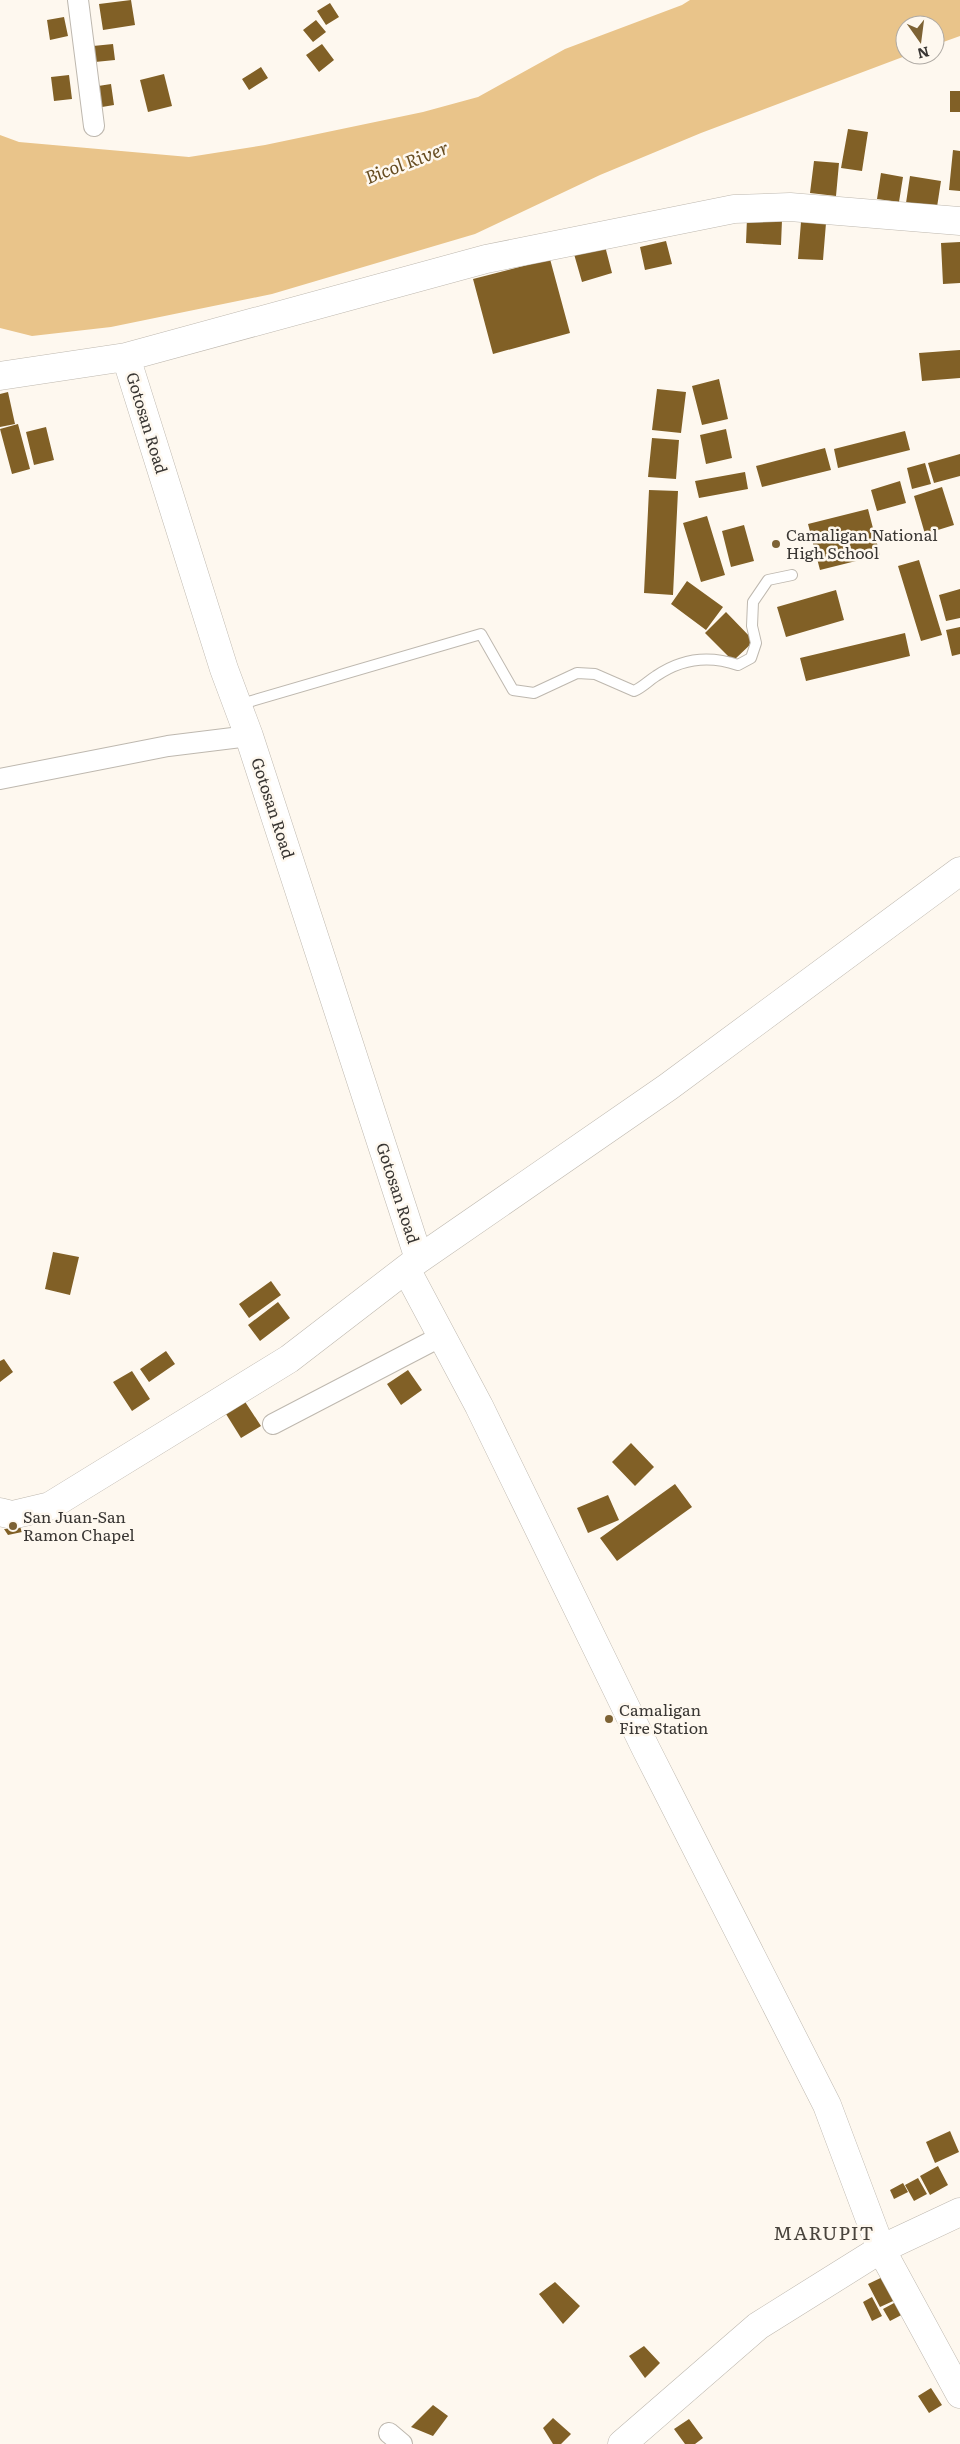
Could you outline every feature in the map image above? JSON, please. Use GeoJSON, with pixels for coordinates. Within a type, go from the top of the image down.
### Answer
{"type":"FeatureCollection","features":[{"type":"Feature","properties":{"kind":"street"},"geometry":{"type":"LineString","coordinates":[[78,0],[94,126]]}},
{"type":"Feature","properties":{"kind":"street"},"geometry":{"type":"LineString","coordinates":[[0,376],[126,357],[486,259],[726,210],[790,207],[960,221]]}},
{"type":"Feature","properties":{"kind":"street","name":"Gotosan Road"},"geometry":{"type":"LineString","coordinates":[[126,357],[237,706],[249,736],[413,1264],[442,1336],[479,1406],[646,1749],[744,1938],[827,2105],[881,2249],[960,2394]]}},
{"type":"Feature","properties":{"kind":"street"},"geometry":{"type":"LineString","coordinates":[[0,779],[168,746],[249,736]]}},
{"type":"Feature","properties":{"kind":"street"},"geometry":{"type":"LineString","coordinates":[[6,1514],[50,1506],[289,1359],[413,1264],[668,1088],[960,871]]}},
{"type":"Feature","properties":{"kind":"street"},"geometry":{"type":"LineString","coordinates":[[273,1424],[442,1336]]}},
{"type":"Feature","properties":{"kind":"street"},"geometry":{"type":"LineString","coordinates":[[622,2444],[758,2326],[881,2249],[960,2212]]}},
{"type":"Feature","properties":{"kind":"lane"},"geometry":{"type":"LineString","coordinates":[[237,706],[480,634],[513,690],[534,693],[577,673],[595,674],[634,691],[641,688],[657,675],[684,661],[722,660],[738,665],[751,658],[756,643],[752,626],[753,602],[768,580],[792,575]]}},
{"type":"Feature","properties":{"kind":"water","name":"Bicol River"},"geometry":{"type":"Polygon","coordinates":[[[690,0],[960,0],[960,36],[945,41],[945,15],[895,15],[895,60],[701,133],[600,175],[475,234],[272,294],[111,327],[32,336],[0,328],[0,135],[19,142],[189,157],[265,145],[423,112],[478,97],[565,49],[682,5],[690,0]]]}},
{"type":"Feature","properties":{"kind":"building"},"geometry":{"type":"Polygon","coordinates":[[[131,0],[135,25],[103,30],[99,4],[131,0]]]}},
{"type":"Feature","properties":{"kind":"building"},"geometry":{"type":"Polygon","coordinates":[[[330,3],[339,17],[326,25],[317,11],[330,3]]]}},
{"type":"Feature","properties":{"kind":"building"},"geometry":{"type":"Polygon","coordinates":[[[64,17],[68,36],[50,40],[47,20],[64,17]]]}},
{"type":"Feature","properties":{"kind":"building"},"geometry":{"type":"Polygon","coordinates":[[[316,20],[326,32],[313,42],[303,30],[316,20]]]}},
{"type":"Feature","properties":{"kind":"building"},"geometry":{"type":"Polygon","coordinates":[[[113,44],[115,60],[95,62],[93,46],[113,44]]]}},
{"type":"Feature","properties":{"kind":"building"},"geometry":{"type":"Polygon","coordinates":[[[322,44],[334,60],[319,72],[306,55],[322,44]]]}},
{"type":"Feature","properties":{"kind":"building"},"geometry":{"type":"Polygon","coordinates":[[[261,67],[268,78],[249,90],[242,79],[261,67]]]}},
{"type":"Feature","properties":{"kind":"building"},"geometry":{"type":"Polygon","coordinates":[[[164,74],[172,106],[148,112],[140,80],[164,74]]]}},
{"type":"Feature","properties":{"kind":"building"},"geometry":{"type":"Polygon","coordinates":[[[69,75],[72,99],[54,101],[51,77],[69,75]]]}},
{"type":"Feature","properties":{"kind":"building"},"geometry":{"type":"Polygon","coordinates":[[[111,84],[114,105],[96,108],[92,87],[111,84]]]}},
{"type":"Feature","properties":{"kind":"building"},"geometry":{"type":"Polygon","coordinates":[[[950,91],[960,91],[960,112],[950,112],[950,91]]]}},
{"type":"Feature","properties":{"kind":"building"},"geometry":{"type":"Polygon","coordinates":[[[848,129],[868,132],[862,171],[841,168],[848,129]]]}},
{"type":"Feature","properties":{"kind":"building"},"geometry":{"type":"Polygon","coordinates":[[[953,150],[960,151],[960,191],[949,190],[953,150]]]}},
{"type":"Feature","properties":{"kind":"building"},"geometry":{"type":"Polygon","coordinates":[[[814,161],[839,163],[836,196],[810,193],[814,161]]]}},
{"type":"Feature","properties":{"kind":"building"},"geometry":{"type":"Polygon","coordinates":[[[881,173],[903,177],[899,202],[877,199],[881,173]]]}},
{"type":"Feature","properties":{"kind":"building"},"geometry":{"type":"Polygon","coordinates":[[[910,176],[941,181],[937,207],[906,203],[910,176]]]}},
{"type":"Feature","properties":{"kind":"building"},"geometry":{"type":"Polygon","coordinates":[[[747,218],[782,220],[781,245],[746,243],[747,218]]]}},
{"type":"Feature","properties":{"kind":"building"},"geometry":{"type":"Polygon","coordinates":[[[801,222],[826,223],[823,260],[798,259],[801,222]]]}},
{"type":"Feature","properties":{"kind":"building"},"geometry":{"type":"Polygon","coordinates":[[[666,241],[672,264],[645,270],[640,247],[666,241]]]}},
{"type":"Feature","properties":{"kind":"building"},"geometry":{"type":"Polygon","coordinates":[[[960,242],[960,283],[943,284],[941,243],[960,242]]]}},
{"type":"Feature","properties":{"kind":"building"},"geometry":{"type":"Polygon","coordinates":[[[605,246],[612,273],[582,282],[574,254],[605,246]]]}},
{"type":"Feature","properties":{"kind":"building"},"geometry":{"type":"Polygon","coordinates":[[[550,259],[570,333],[493,354],[473,279],[550,259]]]}},
{"type":"Feature","properties":{"kind":"building"},"geometry":{"type":"Polygon","coordinates":[[[960,350],[960,378],[922,381],[919,353],[960,350]]]}},
{"type":"Feature","properties":{"kind":"building"},"geometry":{"type":"Polygon","coordinates":[[[719,379],[728,419],[702,425],[692,386],[719,379]]]}},
{"type":"Feature","properties":{"kind":"building"},"geometry":{"type":"Polygon","coordinates":[[[657,389],[686,392],[681,433],[652,430],[657,389]]]}},
{"type":"Feature","properties":{"kind":"building"},"geometry":{"type":"Polygon","coordinates":[[[8,392],[15,424],[0,427],[0,394],[8,392]]]}},
{"type":"Feature","properties":{"kind":"building"},"geometry":{"type":"Polygon","coordinates":[[[18,424],[30,469],[12,474],[0,429],[18,424]]]}},
{"type":"Feature","properties":{"kind":"building"},"geometry":{"type":"Polygon","coordinates":[[[46,427],[54,460],[34,465],[26,432],[46,427]]]}},
{"type":"Feature","properties":{"kind":"building"},"geometry":{"type":"Polygon","coordinates":[[[726,429],[732,458],[706,464],[700,435],[726,429]]]}},
{"type":"Feature","properties":{"kind":"building"},"geometry":{"type":"Polygon","coordinates":[[[905,431],[910,450],[838,468],[834,449],[905,431]]]}},
{"type":"Feature","properties":{"kind":"building"},"geometry":{"type":"Polygon","coordinates":[[[652,438],[679,440],[676,479],[648,477],[652,438]]]}},
{"type":"Feature","properties":{"kind":"building"},"geometry":{"type":"Polygon","coordinates":[[[825,448],[831,470],[762,487],[756,466],[825,448]]]}},
{"type":"Feature","properties":{"kind":"building"},"geometry":{"type":"Polygon","coordinates":[[[960,454],[960,476],[934,483],[928,463],[960,454]]]}},
{"type":"Feature","properties":{"kind":"building"},"geometry":{"type":"Polygon","coordinates":[[[925,463],[931,484],[912,489],[907,468],[925,463]]]}},
{"type":"Feature","properties":{"kind":"building"},"geometry":{"type":"Polygon","coordinates":[[[745,472],[748,489],[699,498],[695,481],[745,472]]]}},
{"type":"Feature","properties":{"kind":"building"},"geometry":{"type":"Polygon","coordinates":[[[900,481],[906,503],[877,511],[871,490],[900,481]]]}},
{"type":"Feature","properties":{"kind":"building"},"geometry":{"type":"Polygon","coordinates":[[[942,487],[954,525],[925,534],[914,496],[942,487]]]}},
{"type":"Feature","properties":{"kind":"building"},"geometry":{"type":"Polygon","coordinates":[[[649,490],[678,491],[673,595],[644,593],[649,490]]]}},
{"type":"Feature","properties":{"kind":"building"},"geometry":{"type":"Polygon","coordinates":[[[868,509],[880,555],[820,570],[808,524],[868,509]]]}},
{"type":"Feature","properties":{"kind":"building"},"geometry":{"type":"Polygon","coordinates":[[[707,516],[725,575],[701,582],[683,523],[707,516]]]}},
{"type":"Feature","properties":{"kind":"building"},"geometry":{"type":"Polygon","coordinates":[[[744,525],[754,561],[731,567],[722,531],[744,525]]]}},
{"type":"Feature","properties":{"kind":"building"},"geometry":{"type":"Polygon","coordinates":[[[919,560],[942,635],[921,641],[898,566],[919,560]]]}},
{"type":"Feature","properties":{"kind":"building"},"geometry":{"type":"Polygon","coordinates":[[[687,581],[723,607],[706,630],[671,604],[687,581]]]}},
{"type":"Feature","properties":{"kind":"building"},"geometry":{"type":"Polygon","coordinates":[[[960,589],[960,618],[946,621],[939,595],[960,589]]]}},
{"type":"Feature","properties":{"kind":"building"},"geometry":{"type":"Polygon","coordinates":[[[836,590],[844,620],[786,637],[777,607],[836,590]]]}},
{"type":"Feature","properties":{"kind":"building"},"geometry":{"type":"Polygon","coordinates":[[[726,612],[754,641],[733,661],[705,633],[726,612]]]}},
{"type":"Feature","properties":{"kind":"building"},"geometry":{"type":"Polygon","coordinates":[[[960,627],[960,654],[952,656],[946,630],[960,627]]]}},
{"type":"Feature","properties":{"kind":"building"},"geometry":{"type":"Polygon","coordinates":[[[905,633],[910,656],[806,681],[800,658],[905,633]]]}},
{"type":"Feature","properties":{"kind":"building"},"geometry":{"type":"Polygon","coordinates":[[[53,1252],[79,1257],[70,1295],[45,1289],[53,1252]]]}},
{"type":"Feature","properties":{"kind":"building"},"geometry":{"type":"Polygon","coordinates":[[[271,1281],[281,1295],[249,1318],[239,1304],[271,1281]]]}},
{"type":"Feature","properties":{"kind":"building"},"geometry":{"type":"Polygon","coordinates":[[[278,1302],[290,1318],[260,1341],[248,1325],[278,1302]]]}},
{"type":"Feature","properties":{"kind":"building"},"geometry":{"type":"Polygon","coordinates":[[[166,1351],[175,1364],[149,1382],[140,1369],[166,1351]]]}},
{"type":"Feature","properties":{"kind":"building"},"geometry":{"type":"Polygon","coordinates":[[[4,1359],[13,1372],[0,1382],[0,1361],[4,1359]]]}},
{"type":"Feature","properties":{"kind":"building"},"geometry":{"type":"Polygon","coordinates":[[[408,1370],[422,1390],[401,1405],[387,1384],[408,1370]]]}},
{"type":"Feature","properties":{"kind":"building"},"geometry":{"type":"Polygon","coordinates":[[[132,1371],[150,1399],[132,1411],[113,1382],[132,1371]]]}},
{"type":"Feature","properties":{"kind":"building"},"geometry":{"type":"Polygon","coordinates":[[[240,1394],[261,1426],[241,1438],[221,1406],[240,1394]]]}},
{"type":"Feature","properties":{"kind":"building"},"geometry":{"type":"Polygon","coordinates":[[[631,1443],[654,1467],[635,1486],[612,1462],[631,1443]]]}},
{"type":"Feature","properties":{"kind":"building"},"geometry":{"type":"Polygon","coordinates":[[[675,1484],[692,1507],[617,1561],[600,1538],[675,1484]]]}},
{"type":"Feature","properties":{"kind":"building"},"geometry":{"type":"Polygon","coordinates":[[[608,1495],[619,1520],[588,1533],[577,1508],[608,1495]]]}},
{"type":"Feature","properties":{"kind":"building","name":"San Juan-San Ramon Chapel"},"geometry":{"type":"Polygon","coordinates":[[[18,1521],[22,1532],[8,1535],[4,1529],[7,1529],[5,1524],[18,1521]]]}},
{"type":"Feature","properties":{"kind":"building"},"geometry":{"type":"Polygon","coordinates":[[[950,2131],[959,2152],[935,2163],[926,2142],[950,2131]]]}},
{"type":"Feature","properties":{"kind":"building"},"geometry":{"type":"Polygon","coordinates":[[[938,2166],[948,2185],[930,2195],[920,2176],[938,2166]]]}},
{"type":"Feature","properties":{"kind":"building"},"geometry":{"type":"Polygon","coordinates":[[[918,2178],[927,2194],[914,2201],[905,2185],[918,2178]]]}},
{"type":"Feature","properties":{"kind":"building"},"geometry":{"type":"Polygon","coordinates":[[[903,2183],[908,2192],[894,2199],[890,2190],[903,2183]]]}},
{"type":"Feature","properties":{"kind":"building"},"geometry":{"type":"Polygon","coordinates":[[[891,2273],[902,2297],[880,2307],[868,2284],[891,2273]]]}},
{"type":"Feature","properties":{"kind":"building"},"geometry":{"type":"Polygon","coordinates":[[[555,2282],[580,2306],[563,2324],[539,2294],[555,2282]]]}},
{"type":"Feature","properties":{"kind":"building"},"geometry":{"type":"Polygon","coordinates":[[[872,2297],[882,2316],[872,2321],[863,2302],[872,2297]]]}},
{"type":"Feature","properties":{"kind":"building"},"geometry":{"type":"Polygon","coordinates":[[[905,2297],[911,2310],[890,2321],[883,2309],[905,2297]]]}},
{"type":"Feature","properties":{"kind":"building"},"geometry":{"type":"Polygon","coordinates":[[[644,2346],[660,2363],[645,2378],[629,2356],[644,2346]]]}},
{"type":"Feature","properties":{"kind":"building"},"geometry":{"type":"Polygon","coordinates":[[[931,2388],[942,2405],[929,2413],[918,2396],[931,2388]]]}},
{"type":"Feature","properties":{"kind":"building"},"geometry":{"type":"Polygon","coordinates":[[[433,2405],[448,2416],[433,2436],[411,2427],[433,2405]]]}},
{"type":"Feature","properties":{"kind":"building"},"geometry":{"type":"Polygon","coordinates":[[[553,2418],[571,2434],[561,2444],[553,2444],[543,2428],[553,2418]]]}},
{"type":"Feature","properties":{"kind":"building"},"geometry":{"type":"Polygon","coordinates":[[[689,2419],[703,2438],[695,2444],[685,2444],[674,2429],[689,2419]]]}},
{"type":"Feature","properties":{"kind":"place","name":"Camaligan National High School"},"geometry":{"type":"Point","coordinates":[776,544]}},
{"type":"Feature","properties":{"kind":"place","name":"San Juan-San Ramon Chapel"},"geometry":{"type":"Point","coordinates":[13,1526]}},
{"type":"Feature","properties":{"kind":"place","name":"Camaligan Fire Station"},"geometry":{"type":"Point","coordinates":[609,1719]}},
{"type":"Feature","properties":{"kind":"district","name":"MARUPIT"},"geometry":{"type":"Point","coordinates":[824,2233]}}]}
